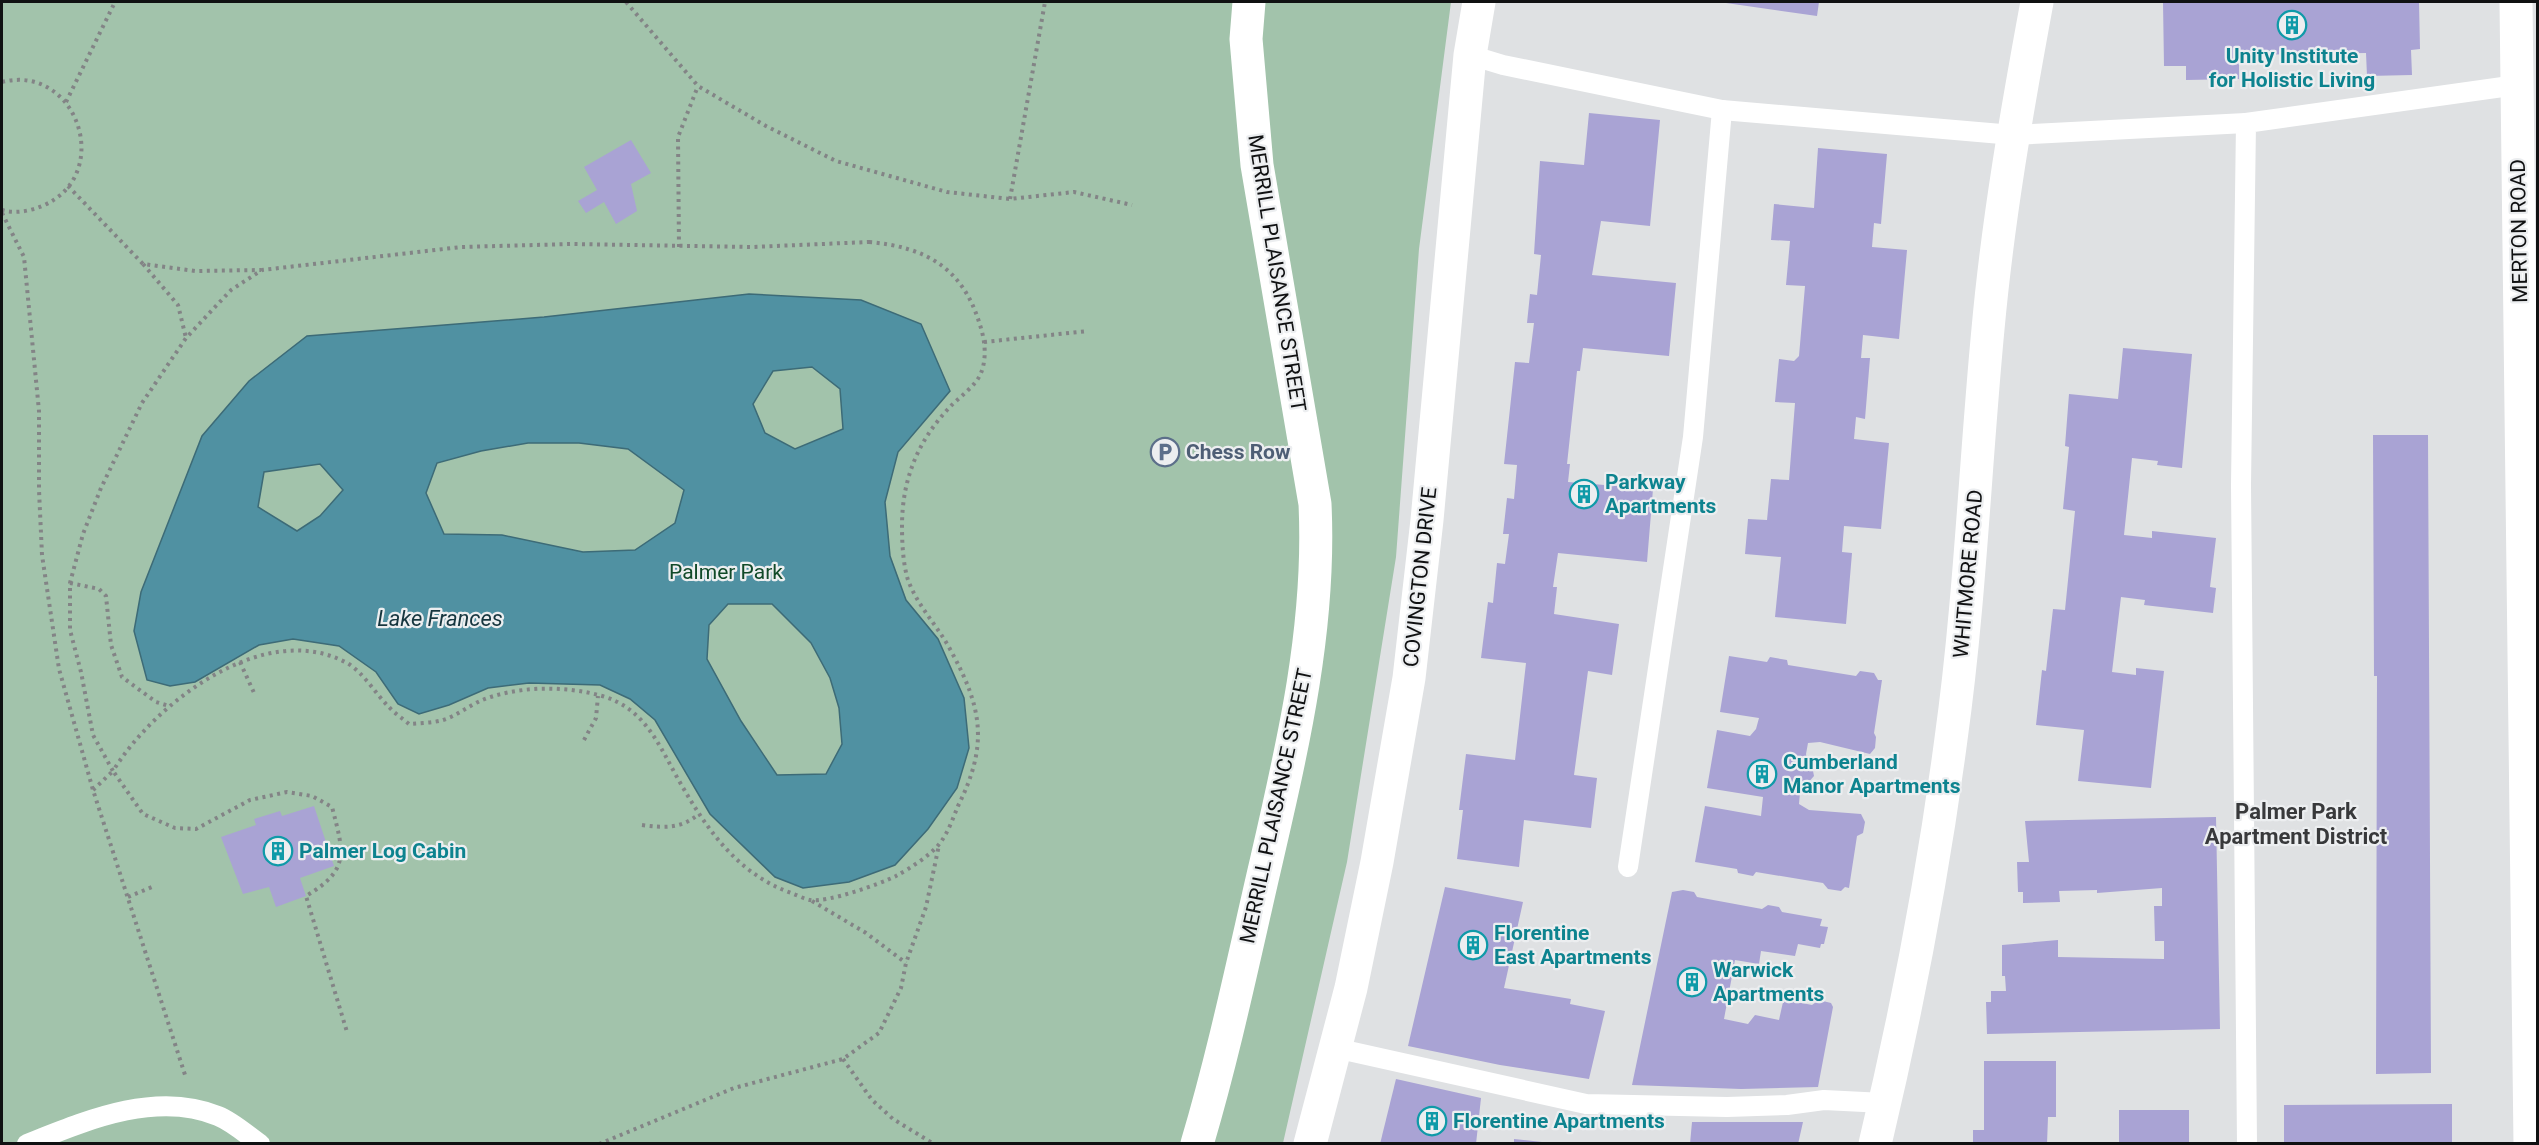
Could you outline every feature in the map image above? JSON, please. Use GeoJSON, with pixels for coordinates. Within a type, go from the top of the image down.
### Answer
{"type":"FeatureCollection","features":[{"type":"Feature","properties":{"kind":"street","name":"MERRILL PLAISANCE STREET"},"geometry":{"type":"LineString","coordinates":[[1197,1143],[1219,1070],[1295,739],[1310,634],[1317,548],[1315,504],[1257,165],[1246,39],[1249,2]]}},
{"type":"Feature","properties":{"kind":"street","name":"COVINGTON DRIVE"},"geometry":{"type":"LineString","coordinates":[[1310,1143],[1351,988],[1377,862],[1409,678],[1427,520],[1470,55],[1479,2]]}},
{"type":"Feature","properties":{"kind":"street","name":"WHITMORE ROAD"},"geometry":{"type":"LineString","coordinates":[[1875,1143],[1920,937],[1952,738],[1969,578],[1988,326],[2013,135],[2037,2]]}},
{"type":"Feature","properties":{"kind":"street","name":"MERTON ROAD"},"geometry":{"type":"LineString","coordinates":[[2524,11],[2517,85],[2532,845],[2530,1143]]}},
{"type":"Feature","properties":{"kind":"lane"},"geometry":{"type":"LineString","coordinates":[[1470,55],[1503,65],[1722,110],[2013,135],[2246,123],[2517,85]]}},
{"type":"Feature","properties":{"kind":"lane"},"geometry":{"type":"LineString","coordinates":[[1628,867],[1693,437],[1722,110]]}},
{"type":"Feature","properties":{"kind":"lane"},"geometry":{"type":"LineString","coordinates":[[2246,123],[2241,485],[2247,1143]]}},
{"type":"Feature","properties":{"kind":"lane"},"geometry":{"type":"LineString","coordinates":[[1335,1048],[1586,1104],[1727,1107],[1824,1100],[1884,1103]]}},
{"type":"Feature","properties":{"kind":"lane"},"geometry":{"type":"LineString","coordinates":[[27,1143],[91,1118],[168,1105],[218,1116],[260,1143]]}},
{"type":"Feature","properties":{"kind":"path"},"geometry":{"type":"LineString","coordinates":[[66,102],[116,2]]}},
{"type":"Feature","properties":{"kind":"path"},"geometry":{"type":"LineString","coordinates":[[626,2],[698,86],[766,126],[836,160],[947,192],[1010,199],[1074,192],[1132,205]]}},
{"type":"Feature","properties":{"kind":"path"},"geometry":{"type":"LineString","coordinates":[[1010,199],[1045,2]]}},
{"type":"Feature","properties":{"kind":"path"},"geometry":{"type":"LineString","coordinates":[[2,82],[31,81],[50,88],[66,102],[78,121],[82,144],[80,166],[68,186],[52,202],[31,211],[2,212],[24,257],[39,411],[42,555],[59,669],[93,790],[172,1030],[195,1111]]}},
{"type":"Feature","properties":{"kind":"path"},"geometry":{"type":"LineString","coordinates":[[679,247],[678,137],[698,86]]}},
{"type":"Feature","properties":{"kind":"path"},"geometry":{"type":"LineString","coordinates":[[68,186],[143,264],[178,305],[186,338]]}},
{"type":"Feature","properties":{"kind":"path"},"geometry":{"type":"LineString","coordinates":[[143,264],[195,272],[262,270],[461,247],[571,244],[752,247],[869,242],[896,244],[919,251],[942,264],[974,303],[984,342],[985,356],[981,374],[947,410],[920,445],[909,470],[902,523],[907,577],[918,601],[951,650],[973,700],[980,729],[977,759],[962,800],[939,845],[926,907],[906,963],[901,988],[879,1032],[843,1059],[734,1089],[598,1143]]}},
{"type":"Feature","properties":{"kind":"path"},"geometry":{"type":"LineString","coordinates":[[262,270],[231,290],[186,338],[142,404],[101,488],[83,534],[70,583],[70,630],[93,735],[113,771],[143,814],[175,828],[196,829],[250,800],[287,792],[312,796],[332,807],[341,838],[341,861],[329,883],[306,896],[347,1032]]}},
{"type":"Feature","properties":{"kind":"path"},"geometry":{"type":"LineString","coordinates":[[984,342],[1088,331]]}},
{"type":"Feature","properties":{"kind":"path"},"geometry":{"type":"LineString","coordinates":[[70,583],[99,589],[106,596],[111,645],[122,677],[156,702],[169,706]]}},
{"type":"Feature","properties":{"kind":"path"},"geometry":{"type":"LineString","coordinates":[[93,790],[113,771],[133,741],[182,695],[240,663],[277,651],[315,653],[348,663],[388,707],[409,724],[443,720],[481,700],[516,690],[557,690],[598,695],[633,710],[654,736],[699,814],[730,854],[766,884],[812,901],[866,933],[906,963]]}},
{"type":"Feature","properties":{"kind":"path"},"geometry":{"type":"LineString","coordinates":[[240,663],[255,694]]}},
{"type":"Feature","properties":{"kind":"path"},"geometry":{"type":"LineString","coordinates":[[584,740],[596,718],[598,695]]}},
{"type":"Feature","properties":{"kind":"path"},"geometry":{"type":"LineString","coordinates":[[642,825],[667,828],[688,823],[699,814]]}},
{"type":"Feature","properties":{"kind":"path"},"geometry":{"type":"LineString","coordinates":[[812,901],[852,892],[897,875],[939,845]]}},
{"type":"Feature","properties":{"kind":"path"},"geometry":{"type":"LineString","coordinates":[[128,897],[152,887]]}},
{"type":"Feature","properties":{"kind":"path"},"geometry":{"type":"LineString","coordinates":[[843,1059],[872,1100],[886,1113],[934,1143]]}},
{"type":"Feature","properties":{"kind":"green space","name":"Palmer Park"},"geometry":{"type":"Polygon","coordinates":[[[2,2],[1451,2],[1419,249],[1396,557],[1347,862],[1283,1143],[2,1143],[2,2]]]}},
{"type":"Feature","properties":{"kind":"water","name":"Lake Frances"},"geometry":{"type":"Polygon","coordinates":[[[749,294],[861,300],[921,324],[950,391],[898,452],[885,502],[890,556],[906,600],[938,639],[964,698],[969,748],[957,788],[928,829],[895,865],[849,882],[803,888],[775,877],[710,814],[655,720],[630,699],[600,685],[529,683],[488,688],[449,705],[419,714],[398,704],[376,672],[339,646],[293,639],[259,645],[195,682],[170,686],[147,680],[134,631],[141,592],[202,436],[249,381],[307,336],[544,317],[749,294]],[[812,367],[773,371],[753,404],[765,433],[795,449],[843,429],[840,389],[812,367]],[[528,443],[481,451],[437,463],[426,493],[444,534],[502,535],[583,552],[635,550],[675,523],[684,490],[628,449],[579,443],[528,443]],[[320,464],[264,472],[258,507],[297,531],[320,516],[343,490],[320,464]],[[728,604],[709,625],[707,659],[741,721],[777,775],[826,774],[842,744],[839,708],[830,678],[811,643],[772,604],[728,604]]]}},
{"type":"Feature","properties":{"kind":"building"},"geometry":{"type":"Polygon","coordinates":[[[1719,2],[1819,2],[1817,16],[1719,2]]]}},
{"type":"Feature","properties":{"kind":"building","name":"Unity Institute for Holistic Living"},"geometry":{"type":"Polygon","coordinates":[[[2163,2],[2419,2],[2420,49],[2411,50],[2412,75],[2367,76],[2366,53],[2239,55],[2239,79],[2186,80],[2186,66],[2164,66],[2163,2]]]}},
{"type":"Feature","properties":{"kind":"building","name":"Parkway Apartments"},"geometry":{"type":"Polygon","coordinates":[[[1589,113],[1660,120],[1650,226],[1601,221],[1592,275],[1676,283],[1669,356],[1583,348],[1580,371],[1577,371],[1567,464],[1570,464],[1568,482],[1653,489],[1647,562],[1558,553],[1553,587],[1557,587],[1554,614],[1619,624],[1612,675],[1588,671],[1574,775],[1597,778],[1591,828],[1524,820],[1519,867],[1457,859],[1463,810],[1459,810],[1466,754],[1515,760],[1526,663],[1481,658],[1488,602],[1493,603],[1497,563],[1505,564],[1509,534],[1503,534],[1507,498],[1514,499],[1517,465],[1504,464],[1515,362],[1529,363],[1534,323],[1527,323],[1530,294],[1537,295],[1541,255],[1534,254],[1540,161],[1584,165],[1589,113]]]}},
{"type":"Feature","properties":{"kind":"building"},"geometry":{"type":"Polygon","coordinates":[[[631,140],[651,173],[631,184],[637,211],[616,224],[604,202],[586,213],[578,201],[597,190],[584,167],[631,140]]]}},
{"type":"Feature","properties":{"kind":"building"},"geometry":{"type":"Polygon","coordinates":[[[1818,148],[1887,154],[1881,224],[1874,223],[1872,247],[1907,250],[1899,339],[1863,335],[1861,358],[1870,358],[1865,419],[1856,417],[1854,439],[1889,443],[1881,529],[1844,526],[1842,552],[1852,553],[1846,624],[1775,617],[1781,557],[1745,554],[1748,519],[1767,520],[1771,479],[1789,480],[1795,403],[1775,402],[1779,359],[1794,361],[1799,356],[1805,286],[1786,285],[1790,241],[1771,240],[1774,204],[1814,208],[1818,148]]]}},
{"type":"Feature","properties":{"kind":"building"},"geometry":{"type":"Polygon","coordinates":[[[2123,348],[2192,354],[2182,468],[2157,465],[2158,461],[2132,458],[2124,535],[2152,538],[2152,531],[2216,538],[2210,587],[2216,588],[2213,613],[2144,605],[2145,600],[2121,597],[2112,672],[2136,675],[2136,668],[2164,671],[2151,788],[2078,781],[2084,730],[2036,725],[2042,670],[2046,671],[2053,609],[2065,610],[2075,511],[2063,509],[2069,447],[2065,446],[2069,394],[2118,399],[2123,348]]]}},
{"type":"Feature","properties":{"kind":"building"},"geometry":{"type":"Polygon","coordinates":[[[2373,435],[2428,435],[2431,1073],[2376,1074],[2377,676],[2374,676],[2373,435]]]}},
{"type":"Feature","properties":{"kind":"building","name":"Cumberland Manor Apartments"},"geometry":{"type":"Polygon","coordinates":[[[1729,656],[1767,662],[1770,657],[1787,660],[1788,665],[1856,676],[1860,671],[1874,673],[1878,680],[1882,680],[1874,733],[1875,748],[1870,754],[1820,742],[1808,743],[1806,754],[1809,769],[1813,771],[1814,776],[1800,792],[1799,804],[1809,810],[1861,814],[1865,822],[1863,833],[1857,836],[1849,888],[1845,887],[1841,891],[1828,889],[1823,883],[1756,872],[1753,876],[1738,873],[1737,869],[1695,862],[1705,806],[1761,816],[1763,797],[1707,788],[1717,730],[1750,736],[1756,729],[1759,718],[1720,712],[1729,656]]]}},
{"type":"Feature","properties":{"kind":"building","name":"Palmer Log Cabin"},"geometry":{"type":"Polygon","coordinates":[[[314,806],[334,866],[300,878],[306,896],[276,907],[269,887],[243,894],[221,837],[256,825],[254,819],[280,811],[282,816],[314,806]]]}},
{"type":"Feature","properties":{"kind":"building"},"geometry":{"type":"Polygon","coordinates":[[[2216,817],[2220,1029],[1987,1034],[1986,1002],[1991,1002],[1991,991],[2006,991],[2005,976],[2002,976],[2002,945],[2058,940],[2058,957],[2164,959],[2164,941],[2155,941],[2154,906],[2162,906],[2162,888],[2097,893],[2097,890],[2059,891],[2060,902],[2023,903],[2023,892],[2018,892],[2017,862],[2029,862],[2025,821],[2216,817]]]}},
{"type":"Feature","properties":{"kind":"building","name":"Florentine East Apartments"},"geometry":{"type":"Polygon","coordinates":[[[1445,887],[1523,902],[1504,988],[1571,999],[1570,1004],[1605,1011],[1589,1079],[1500,1065],[1408,1046],[1445,887]]]}},
{"type":"Feature","properties":{"kind":"building","name":"Warwick Apartments"},"geometry":{"type":"Polygon","coordinates":[[[1683,890],[1694,892],[1697,897],[1762,909],[1768,905],[1779,907],[1782,912],[1822,919],[1820,926],[1828,927],[1824,944],[1821,944],[1820,948],[1798,944],[1795,956],[1761,951],[1759,964],[1735,960],[1724,1019],[1748,1024],[1755,1015],[1779,1020],[1783,1002],[1787,1000],[1812,1005],[1819,1000],[1831,1003],[1833,1007],[1818,1087],[1741,1089],[1632,1085],[1672,892],[1683,890]]]}},
{"type":"Feature","properties":{"kind":"building"},"geometry":{"type":"Polygon","coordinates":[[[1984,1061],[2056,1061],[2056,1117],[2048,1117],[2047,1144],[1973,1144],[1973,1130],[1984,1130],[1984,1061]]]}},
{"type":"Feature","properties":{"kind":"building","name":"Florentine Apartments"},"geometry":{"type":"Polygon","coordinates":[[[1396,1079],[1481,1098],[1476,1144],[1380,1144],[1396,1079]]]}},
{"type":"Feature","properties":{"kind":"building"},"geometry":{"type":"Polygon","coordinates":[[[2452,1104],[2452,1144],[2284,1144],[2284,1105],[2452,1104]]]}},
{"type":"Feature","properties":{"kind":"building"},"geometry":{"type":"Polygon","coordinates":[[[2119,1110],[2189,1110],[2189,1144],[2119,1144],[2119,1110]]]}},
{"type":"Feature","properties":{"kind":"building"},"geometry":{"type":"Polygon","coordinates":[[[1692,1122],[1803,1122],[1798,1144],[1690,1144],[1692,1122]]]}},
{"type":"Feature","properties":{"kind":"building"},"geometry":{"type":"Polygon","coordinates":[[[1514,1139],[1542,1142],[1542,1144],[1514,1144],[1514,1139]]]}},
{"type":"Feature","properties":{"kind":"place","name":"Unity Institute for Holistic Living"},"geometry":{"type":"Point","coordinates":[2292,25]}},
{"type":"Feature","properties":{"kind":"place","name":"Chess Row"},"geometry":{"type":"Point","coordinates":[1165,452]}},
{"type":"Feature","properties":{"kind":"place","name":"Parkway Apartments"},"geometry":{"type":"Point","coordinates":[1584,494]}},
{"type":"Feature","properties":{"kind":"place","name":"Cumberland Manor Apartments"},"geometry":{"type":"Point","coordinates":[1762,774]}},
{"type":"Feature","properties":{"kind":"place","name":"Palmer Log Cabin"},"geometry":{"type":"Point","coordinates":[278,851]}},
{"type":"Feature","properties":{"kind":"place","name":"Florentine East Apartments"},"geometry":{"type":"Point","coordinates":[1473,945]}},
{"type":"Feature","properties":{"kind":"place","name":"Warwick Apartments"},"geometry":{"type":"Point","coordinates":[1692,982]}},
{"type":"Feature","properties":{"kind":"place","name":"Florentine Apartments"},"geometry":{"type":"Point","coordinates":[1432,1121]}},
{"type":"Feature","properties":{"kind":"district","name":"Palmer Park Apartment District"},"geometry":{"type":"Point","coordinates":[2296,824]}}]}
